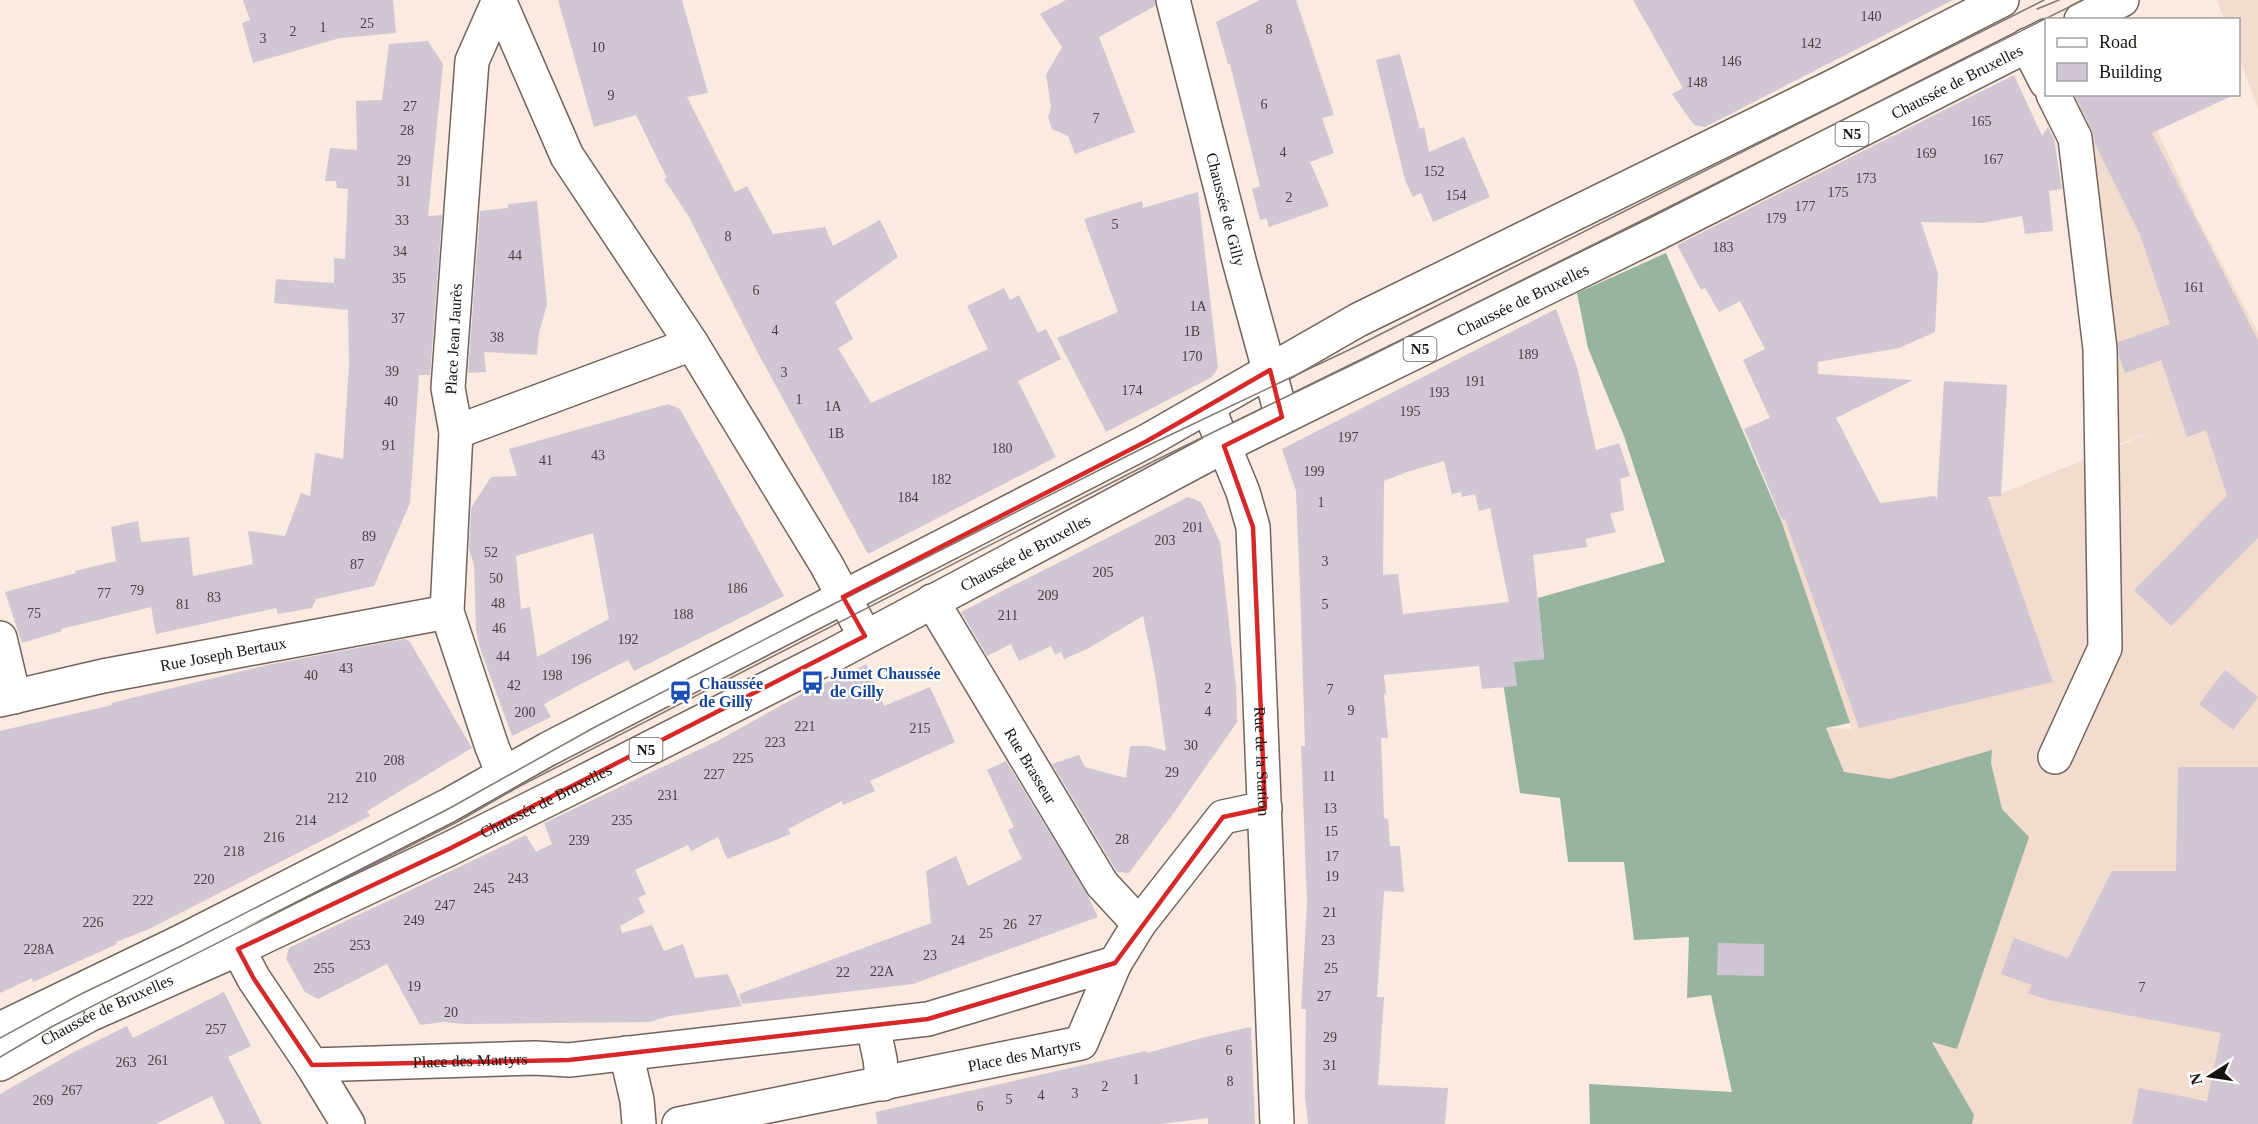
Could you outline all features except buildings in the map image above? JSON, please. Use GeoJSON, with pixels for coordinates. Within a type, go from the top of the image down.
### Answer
{"type":"FeatureCollection","features":[{"type":"Feature","properties":{"kind":"street","name":"Place Jean Jaurès"},"geometry":{"type":"LineString","coordinates":[[499,0],[567,156],[692,344],[826,564],[865,636]]}},
{"type":"Feature","properties":{"kind":"street","name":"Place Jean Jaurès"},"geometry":{"type":"LineString","coordinates":[[456,432],[448,388],[472,61],[499,0]]}},
{"type":"Feature","properties":{"kind":"street","name":"Chaussée de Gilly"},"geometry":{"type":"LineString","coordinates":[[1173,0],[1240,264],[1282,417]]}},
{"type":"Feature","properties":{"kind":"street","name":"Chaussée de Bruxelles"},"geometry":{"type":"LineString","coordinates":[[0,1029],[180,942],[438,810],[568,738],[1147,441],[1358,320],[2002,0]]}},
{"type":"Feature","properties":{"kind":"street"},"geometry":{"type":"LineString","coordinates":[[2084,18],[2122,0]]}},
{"type":"Feature","properties":{"kind":"street","name":"Chaussée de Bruxelles"},"geometry":{"type":"LineString","coordinates":[[0,1064],[89,1015],[238,949],[559,794],[831,656],[1224,446],[1658,233],[2037,40]]}},
{"type":"Feature","properties":{"kind":"street"},"geometry":{"type":"LineString","coordinates":[[2037,40],[2045,77]]}},
{"type":"Feature","properties":{"kind":"street"},"geometry":{"type":"LineString","coordinates":[[2054,96],[2075,138],[2100,349],[2105,648],[2055,757]]}},
{"type":"Feature","properties":{"kind":"street"},"geometry":{"type":"LineString","coordinates":[[503,774],[447,612],[456,432],[692,344]]}},
{"type":"Feature","properties":{"kind":"street","name":"Rue de la Station"},"geometry":{"type":"LineString","coordinates":[[1208,406],[1243,492],[1253,527],[1277,1124]]}},
{"type":"Feature","properties":{"kind":"street","name":"Rue Brasseur"},"geometry":{"type":"LineString","coordinates":[[932,601],[1101,884],[1139,924]]}},
{"type":"Feature","properties":{"kind":"street","name":"Rue Joseph Bertaux"},"geometry":{"type":"LineString","coordinates":[[7,699],[103,676],[447,612]]}},
{"type":"Feature","properties":{"kind":"street"},"geometry":{"type":"LineString","coordinates":[[0,638],[7,699]]}},
{"type":"Feature","properties":{"kind":"street","name":"Place des Martyrs"},"geometry":{"type":"LineString","coordinates":[[679,1124],[1081,1043],[1115,963],[1139,924],[1223,817],[1265,808]]}},
{"type":"Feature","properties":{"kind":"street"},"geometry":{"type":"LineString","coordinates":[[238,949],[254,979],[312,1065],[348,1124]]}},
{"type":"Feature","properties":{"kind":"street","name":"Place des Martyrs"},"geometry":{"type":"LineString","coordinates":[[312,1065],[535,1058],[569,1060],[873,1026],[928,1019],[1115,963]]}},
{"type":"Feature","properties":{"kind":"street"},"geometry":{"type":"LineString","coordinates":[[873,1026],[883,1084]]}},
{"type":"Feature","properties":{"kind":"street"},"geometry":{"type":"LineString","coordinates":[[626,1053],[637,1100],[639,1124]]}},
{"type":"Feature","properties":{"kind":"highlighted area"},"geometry":{"type":"Polygon","coordinates":[[[1270,370],[1282,417],[1224,446],[1253,527],[1265,808],[1223,817],[1115,963],[928,1019],[569,1060],[312,1065],[254,979],[238,949],[449,849],[865,636],[843,597],[1147,441],[1270,370]]]}},
{"type":"Feature","properties":{"kind":"shaded area"},"geometry":{"type":"Polygon","coordinates":[[[2217,0],[2258,0],[2258,109],[2240,60],[2240,18],[2224,18],[2217,0]]]}},
{"type":"Feature","properties":{"kind":"shaded area"},"geometry":{"type":"Polygon","coordinates":[[[2053,96],[2141,96],[2196,215],[2258,332],[2258,1098],[2257,1103],[2149,1095],[2140,1124],[1972,1124],[1974,1115],[1932,1042],[1826,728],[1852,729],[1781,520],[1986,500],[2157,430],[2102,450],[2053,96]]]}},
{"type":"Feature","properties":{"kind":"green space"},"geometry":{"type":"Polygon","coordinates":[[[1666,253],[1781,520],[1850,723],[1826,728],[1844,772],[1890,779],[1992,750],[1991,763],[2002,809],[2029,837],[1957,1049],[1932,1042],[1974,1115],[1972,1124],[1590,1124],[1589,1084],[1732,1092],[1711,995],[1687,998],[1689,937],[1634,940],[1624,862],[1568,862],[1560,798],[1520,793],[1500,663],[1544,659],[1538,598],[1665,562],[1624,436],[1588,348],[1577,293],[1666,253]]]}},
{"type":"Feature","properties":{"kind":"tram line"},"geometry":{"type":"LineString","coordinates":[[0,1038],[79,995],[181,946],[450,808],[595,727],[808,617],[1149,445],[1355,347],[2044,0]]}},
{"type":"Feature","properties":{"kind":"tram line"},"geometry":{"type":"LineString","coordinates":[[2037,9],[2059,0]]}},
{"type":"Feature","properties":{"kind":"tram line"},"geometry":{"type":"LineString","coordinates":[[2047,18],[2083,0]]}},
{"type":"Feature","properties":{"kind":"tram line"},"geometry":{"type":"LineString","coordinates":[[0,1057],[53,1026],[459,821],[520,786],[1156,460],[1362,360],[2045,19]]}},
{"type":"Feature","properties":{"kind":"place","name":"Jumet Chaussée de Gilly"},"geometry":{"type":"Point","coordinates":[812,682]}},
{"type":"Feature","properties":{"kind":"place","name":"Chaussée de Gilly"},"geometry":{"type":"Point","coordinates":[681,692]}}]}
